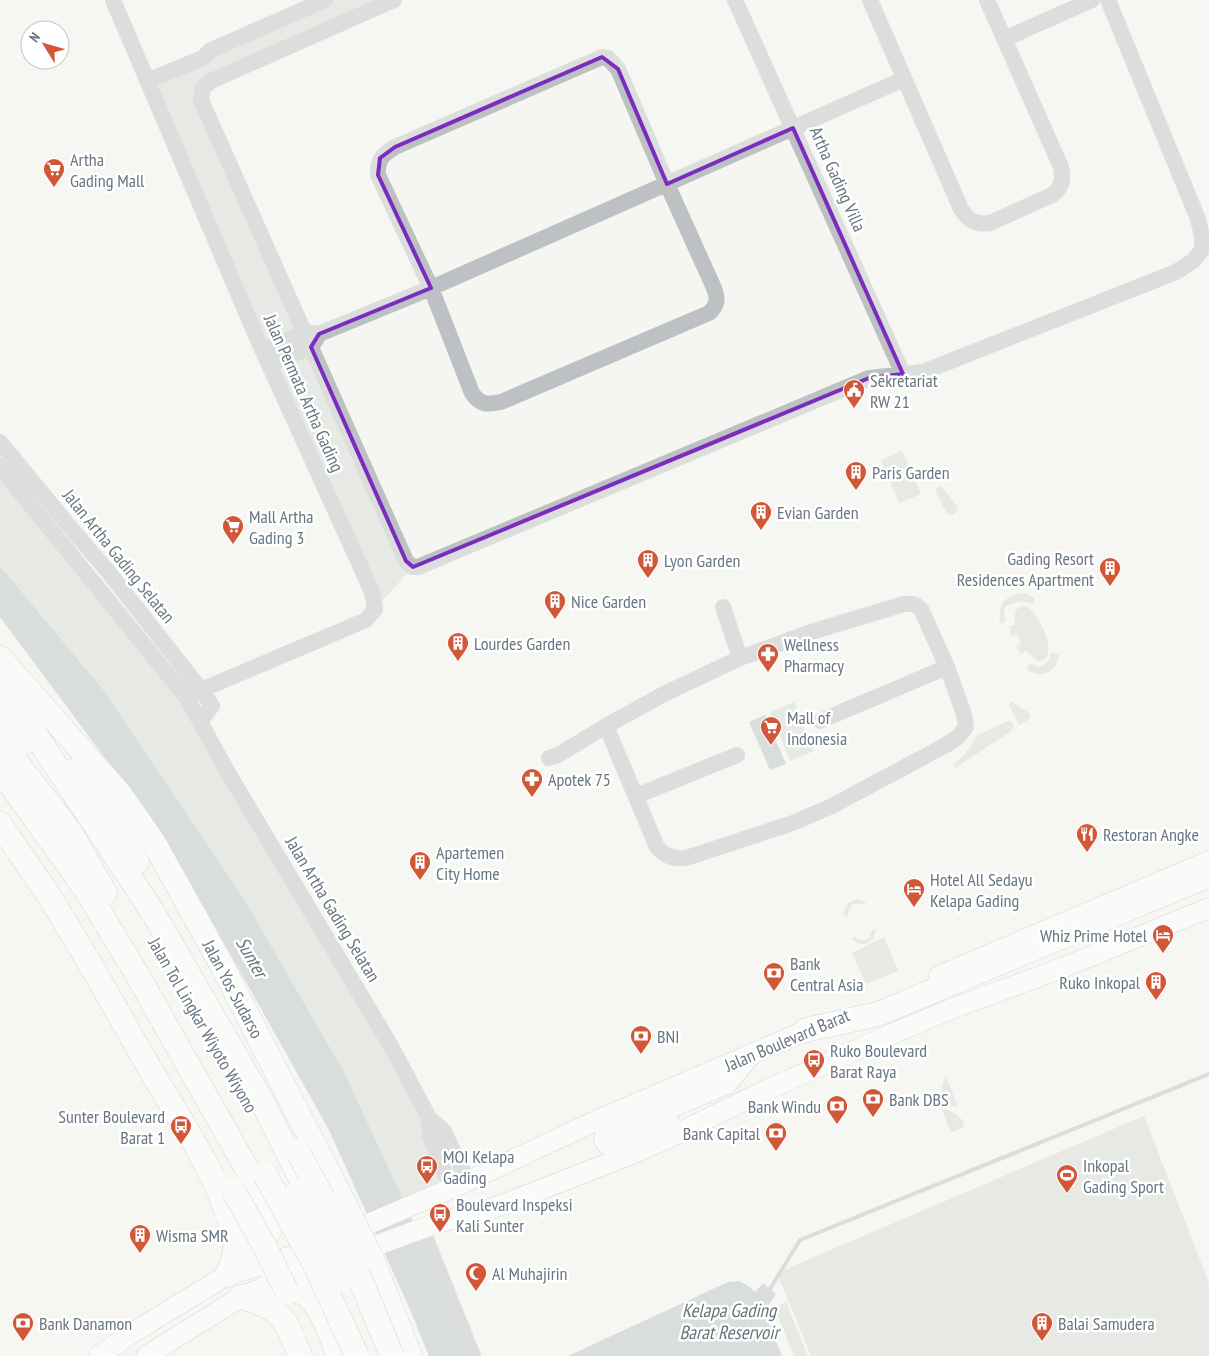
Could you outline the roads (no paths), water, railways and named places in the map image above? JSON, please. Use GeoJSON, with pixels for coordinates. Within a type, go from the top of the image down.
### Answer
{"type":"FeatureCollection","features":[{"type":"Feature","properties":{"kind":"highway","name":"Jalan Yos Sudarso"},"geometry":{"type":"LineString","coordinates":[[0,658],[118,793],[154,843],[219,960],[343,1201],[370,1257],[410,1356]]}},
{"type":"Feature","properties":{"kind":"highway"},"geometry":{"type":"LineString","coordinates":[[0,688],[10,711],[152,911],[263,1103],[304,1186],[325,1219],[334,1226],[340,1237]]}},
{"type":"Feature","properties":{"kind":"highway"},"geometry":{"type":"LineString","coordinates":[[10,711],[71,765],[104,806],[150,883],[276,1108],[340,1230],[392,1356]]}},
{"type":"Feature","properties":{"kind":"highway","name":"Jalan Tol Lingkar Wiyoto Wiyono"},"geometry":{"type":"LineString","coordinates":[[10,711],[70,803],[194,1005],[330,1250],[378,1356]]}},
{"type":"Feature","properties":{"kind":"highway","name":"Jalan Tol Lingkar Wiyoto Wiyono"},"geometry":{"type":"LineString","coordinates":[[0,741],[69,830],[314,1263],[356,1356]]}},
{"type":"Feature","properties":{"kind":"highway"},"geometry":{"type":"LineString","coordinates":[[0,756],[25,788],[67,860],[95,899],[269,1208],[272,1219],[269,1230],[252,1254],[231,1273]]}},
{"type":"Feature","properties":{"kind":"highway"},"geometry":{"type":"LineString","coordinates":[[0,770],[85,888],[135,971]]}},
{"type":"Feature","properties":{"kind":"highway"},"geometry":{"type":"LineString","coordinates":[[0,795],[70,899],[265,1247],[315,1356]]}},
{"type":"Feature","properties":{"kind":"highway"},"geometry":{"type":"LineString","coordinates":[[0,824],[45,890],[74,938],[210,1174],[229,1217],[234,1236],[236,1247],[231,1273]]}},
{"type":"Feature","properties":{"kind":"highway"},"geometry":{"type":"LineString","coordinates":[[806,1030],[878,1014],[1209,875]]}},
{"type":"Feature","properties":{"kind":"highway"},"geometry":{"type":"LineString","coordinates":[[269,1208],[277,1209],[291,1205],[304,1186]]}},
{"type":"Feature","properties":{"kind":"highway"},"geometry":{"type":"LineString","coordinates":[[369,1249],[357,1259],[357,1267],[392,1356]]}},
{"type":"Feature","properties":{"kind":"highway"},"geometry":{"type":"LineString","coordinates":[[267,1286],[306,1294],[319,1309],[338,1356]]}},
{"type":"Feature","properties":{"kind":"highway"},"geometry":{"type":"LineString","coordinates":[[241,1297],[261,1302],[274,1310],[287,1324],[300,1356]]}},
{"type":"Feature","properties":{"kind":"main road","name":"Jalan Boulevard Barat"},"geometry":{"type":"LineString","coordinates":[[99,1356],[129,1335],[231,1273],[299,1254],[340,1237],[460,1185],[589,1124],[806,1030],[1209,861]]}},
{"type":"Feature","properties":{"kind":"main road","name":"Jalan Boulevard Barat"},"geometry":{"type":"LineString","coordinates":[[146,1356],[241,1297],[267,1286],[303,1271],[438,1223],[491,1209],[622,1158],[664,1140],[762,1092],[951,1009],[1062,968],[1209,908]]}},
{"type":"Feature","properties":{"kind":"main road"},"geometry":{"type":"LineString","coordinates":[[752,1054],[727,1084],[612,1132],[606,1136],[604,1141],[608,1145],[615,1144],[660,1128],[826,1053],[860,1048]]}},
{"type":"Feature","properties":{"kind":"street","name":"Jalan Permata Artha Gading"},"geometry":{"type":"LineString","coordinates":[[113,0],[266,358],[372,592],[374,609],[366,620],[194,694]]}},
{"type":"Feature","properties":{"kind":"street"},"geometry":{"type":"LineString","coordinates":[[146,76],[199,50],[211,50],[325,0]]}},
{"type":"Feature","properties":{"kind":"street"},"geometry":{"type":"LineString","coordinates":[[394,0],[211,81],[203,88],[201,93],[202,100],[312,338],[406,561],[413,567],[424,566],[869,378],[923,372],[1176,272],[1193,261],[1202,250],[1202,236],[1198,219],[1108,0]]}},
{"type":"Feature","properties":{"kind":"street","name":"Artha Gading Villa"},"geometry":{"type":"LineString","coordinates":[[736,0],[903,374]]}},
{"type":"Feature","properties":{"kind":"street"},"geometry":{"type":"LineString","coordinates":[[870,0],[961,209],[966,217],[973,222],[982,224],[990,223],[1052,195],[1062,183],[1061,167],[987,0]]}},
{"type":"Feature","properties":{"kind":"street"},"geometry":{"type":"LineString","coordinates":[[1004,39],[1092,0]]}},
{"type":"Feature","properties":{"kind":"street"},"geometry":{"type":"LineString","coordinates":[[608,58],[618,70],[667,184],[717,296],[717,303],[709,314],[501,402],[492,404],[477,400],[472,393],[431,288],[378,175],[378,164],[380,158],[395,147],[597,59],[608,58]]}},
{"type":"Feature","properties":{"kind":"street"},"geometry":{"type":"LineString","coordinates":[[266,358],[431,288],[904,79]]}},
{"type":"Feature","properties":{"kind":"street","name":"Jalan Artha Gading Selatan"},"geometry":{"type":"LineString","coordinates":[[0,442],[6,462],[194,694],[200,722],[227,771],[392,1046],[429,1118],[430,1136],[460,1185]]}},
{"type":"Feature","properties":{"kind":"street"},"geometry":{"type":"LineString","coordinates":[[549,758],[558,755],[606,726],[689,682],[740,658],[849,619],[894,606],[912,603],[922,611],[964,714],[966,727],[963,732],[946,745],[832,806],[793,823],[686,858],[674,859],[664,854],[658,847],[606,726]]}},
{"type":"Feature","properties":{"kind":"street"},"geometry":{"type":"LineString","coordinates":[[723,607],[740,658]]}},
{"type":"Feature","properties":{"kind":"street"},"geometry":{"type":"LineString","coordinates":[[820,721],[946,667]]}},
{"type":"Feature","properties":{"kind":"street"},"geometry":{"type":"LineString","coordinates":[[636,796],[737,755]]}},
{"type":"Feature","properties":{"kind":"street"},"geometry":{"type":"LineString","coordinates":[[421,1229],[473,1356]]}},
{"type":"Feature","properties":{"kind":"water","name":"Sunter"},"geometry":{"type":"Polygon","coordinates":[[[0,566],[105,692],[244,899],[344,1072],[405,1203],[468,1356],[429,1356],[329,1130],[178,861],[143,805],[99,750],[0,617],[0,566]]]}},
{"type":"Feature","properties":{"kind":"water"},"geometry":{"type":"Polygon","coordinates":[[[765,715],[786,764],[770,770],[749,722],[765,715]]]}},
{"type":"Feature","properties":{"kind":"water","name":"Kelapa Gading Barat Reservoir"},"geometry":{"type":"Polygon","coordinates":[[[739,1281],[755,1292],[763,1283],[776,1294],[764,1312],[782,1356],[568,1356],[728,1282],[739,1281]]]}},
{"type":"Feature","properties":{"kind":"waterway"},"geometry":{"type":"LineString","coordinates":[[770,1289],[800,1240],[1209,1074]]}},
{"type":"Feature","properties":{"kind":"place","name":"Artha Gading Mall"},"geometry":{"type":"Point","coordinates":[54,188]}},
{"type":"Feature","properties":{"kind":"place","name":"Sekretariat RW 21"},"geometry":{"type":"Point","coordinates":[854,409]}},
{"type":"Feature","properties":{"kind":"place","name":"Paris Garden"},"geometry":{"type":"Point","coordinates":[856,491]}},
{"type":"Feature","properties":{"kind":"place","name":"Evian Garden"},"geometry":{"type":"Point","coordinates":[761,531]}},
{"type":"Feature","properties":{"kind":"place","name":"Mall Artha Gading 3"},"geometry":{"type":"Point","coordinates":[233,545]}},
{"type":"Feature","properties":{"kind":"place","name":"Lyon Garden"},"geometry":{"type":"Point","coordinates":[648,579]}},
{"type":"Feature","properties":{"kind":"place","name":"Gading Resort Residences Apartment"},"geometry":{"type":"Point","coordinates":[1110,587]}},
{"type":"Feature","properties":{"kind":"place","name":"Nice Garden"},"geometry":{"type":"Point","coordinates":[555,620]}},
{"type":"Feature","properties":{"kind":"place","name":"Lourdes Garden"},"geometry":{"type":"Point","coordinates":[458,662]}},
{"type":"Feature","properties":{"kind":"place","name":"Wellness Pharmacy"},"geometry":{"type":"Point","coordinates":[768,673]}},
{"type":"Feature","properties":{"kind":"place","name":"Mall of Indonesia"},"geometry":{"type":"Point","coordinates":[771,746]}},
{"type":"Feature","properties":{"kind":"place","name":"Apotek 75"},"geometry":{"type":"Point","coordinates":[532,798]}},
{"type":"Feature","properties":{"kind":"place","name":"Restoran Angke"},"geometry":{"type":"Point","coordinates":[1087,853]}},
{"type":"Feature","properties":{"kind":"place","name":"Apartemen City Home"},"geometry":{"type":"Point","coordinates":[420,881]}},
{"type":"Feature","properties":{"kind":"place","name":"Hotel All Sedayu Kelapa Gading"},"geometry":{"type":"Point","coordinates":[914,908]}},
{"type":"Feature","properties":{"kind":"place","name":"Whiz Prime Hotel"},"geometry":{"type":"Point","coordinates":[1163,954]}},
{"type":"Feature","properties":{"kind":"place","name":"Bank Central Asia"},"geometry":{"type":"Point","coordinates":[774,992]}},
{"type":"Feature","properties":{"kind":"place","name":"Ruko Inkopal"},"geometry":{"type":"Point","coordinates":[1156,1001]}},
{"type":"Feature","properties":{"kind":"place","name":"BNI"},"geometry":{"type":"Point","coordinates":[641,1055]}},
{"type":"Feature","properties":{"kind":"place","name":"Ruko Boulevard Barat Raya"},"geometry":{"type":"Point","coordinates":[814,1079]}},
{"type":"Feature","properties":{"kind":"place","name":"Bank DBS"},"geometry":{"type":"Point","coordinates":[873,1118]}},
{"type":"Feature","properties":{"kind":"place","name":"Bank Windu"},"geometry":{"type":"Point","coordinates":[837,1125]}},
{"type":"Feature","properties":{"kind":"place","name":"Sunter Boulevard Barat 1"},"geometry":{"type":"Point","coordinates":[181,1145]}},
{"type":"Feature","properties":{"kind":"place","name":"Bank Capital"},"geometry":{"type":"Point","coordinates":[776,1152]}},
{"type":"Feature","properties":{"kind":"place","name":"MOI Kelapa Gading"},"geometry":{"type":"Point","coordinates":[427,1185]}},
{"type":"Feature","properties":{"kind":"place","name":"Inkopal Gading Sport"},"geometry":{"type":"Point","coordinates":[1067,1194]}},
{"type":"Feature","properties":{"kind":"place","name":"Boulevard Inspeksi Kali Sunter"},"geometry":{"type":"Point","coordinates":[440,1233]}},
{"type":"Feature","properties":{"kind":"place","name":"Wisma SMR"},"geometry":{"type":"Point","coordinates":[140,1254]}},
{"type":"Feature","properties":{"kind":"place","name":"Al Muhajirin"},"geometry":{"type":"Point","coordinates":[476,1292]}},
{"type":"Feature","properties":{"kind":"place","name":"Bank Danamon"},"geometry":{"type":"Point","coordinates":[23,1342]}},
{"type":"Feature","properties":{"kind":"place","name":"Balai Samudera"},"geometry":{"type":"Point","coordinates":[1042,1342]}}]}
